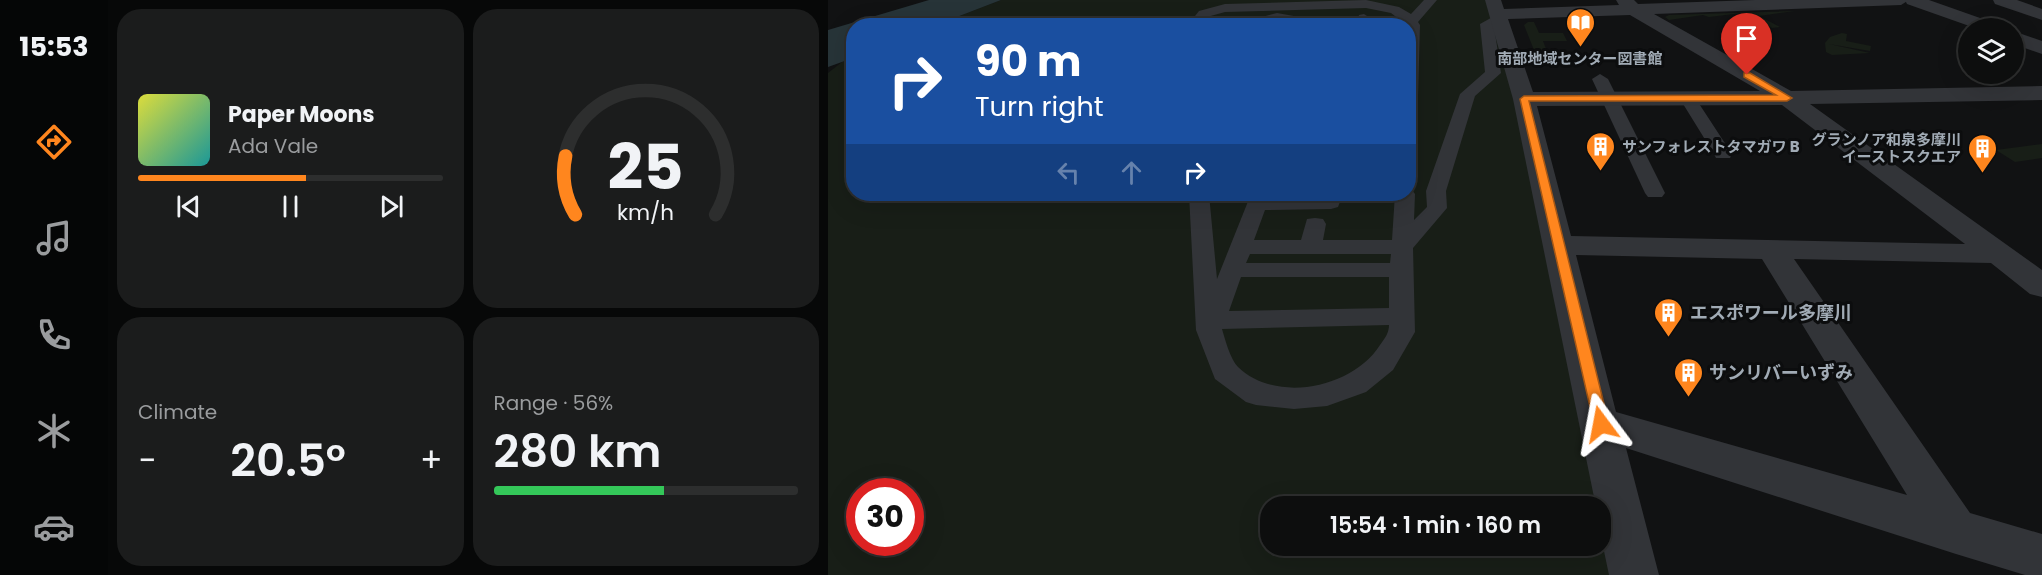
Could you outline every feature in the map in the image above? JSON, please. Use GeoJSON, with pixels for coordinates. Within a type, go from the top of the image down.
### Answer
{"type":"FeatureCollection","features":[{"type":"Feature","properties":{"kind":"street"},"geometry":{"type":"LineString","coordinates":[[1634,575],[1601,424],[1524,99],[1496,11],[1630,5],[1901,0]]}},
{"type":"Feature","properties":{"kind":"street"},"geometry":{"type":"LineString","coordinates":[[1916,1],[1937,0]]}},
{"type":"Feature","properties":{"kind":"street"},"geometry":{"type":"LineString","coordinates":[[2002,0],[2042,2]]}},
{"type":"Feature","properties":{"kind":"street"},"geometry":{"type":"LineString","coordinates":[[2002,0],[2042,15]]}},
{"type":"Feature","properties":{"kind":"street"},"geometry":{"type":"LineString","coordinates":[[1916,1],[1963,18]]}},
{"type":"Feature","properties":{"kind":"street"},"geometry":{"type":"LineString","coordinates":[[1630,5],[1787,98],[2042,286]]}},
{"type":"Feature","properties":{"kind":"street"},"geometry":{"type":"LineString","coordinates":[[2024,41],[2042,48]]}},
{"type":"Feature","properties":{"kind":"street"},"geometry":{"type":"LineString","coordinates":[[1524,99],[1787,98],[2042,93]]}},
{"type":"Feature","properties":{"kind":"street"},"geometry":{"type":"LineString","coordinates":[[1558,245],[1999,254]]}},
{"type":"Feature","properties":{"kind":"street"},"geometry":{"type":"LineString","coordinates":[[1773,251],[1956,532]]}},
{"type":"Feature","properties":{"kind":"street"},"geometry":{"type":"LineString","coordinates":[[1601,424],[1956,532],[2039,561]]}},
{"type":"Feature","properties":{"kind":"lane"},"geometry":{"type":"LineString","coordinates":[[1413,18],[1431,0]]}},
{"type":"Feature","properties":{"kind":"lane"},"geometry":{"type":"LineString","coordinates":[[1200,18],[1203,14],[1225,8],[1366,4],[1390,7],[1406,15],[1406,18]]}},
{"type":"Feature","properties":{"kind":"lane"},"geometry":{"type":"LineString","coordinates":[[1320,18],[1326,5]]}},
{"type":"Feature","properties":{"kind":"lane"},"geometry":{"type":"LineString","coordinates":[[1246,18],[1281,6]]}},
{"type":"Feature","properties":{"kind":"lane"},"geometry":{"type":"LineString","coordinates":[[1402,259],[1437,208],[1436,191],[1468,94],[1493,73],[1487,24],[1496,11]]}},
{"type":"Feature","properties":{"kind":"lane"},"geometry":{"type":"LineString","coordinates":[[1600,79],[1655,193]]}},
{"type":"Feature","properties":{"kind":"lane"},"geometry":{"type":"LineString","coordinates":[[1689,99],[1723,154]]}},
{"type":"Feature","properties":{"kind":"lane"},"geometry":{"type":"LineString","coordinates":[[1200,201],[1211,325],[1225,372],[1256,394],[1294,398],[1327,395],[1356,384],[1383,363],[1402,333],[1400,316],[1405,201]]}},
{"type":"Feature","properties":{"kind":"lane"},"geometry":{"type":"LineString","coordinates":[[1211,325],[1258,201]]}},
{"type":"Feature","properties":{"kind":"lane"},"geometry":{"type":"LineString","coordinates":[[1295,201],[1331,203],[1331,201]]}},
{"type":"Feature","properties":{"kind":"lane"},"geometry":{"type":"LineString","coordinates":[[1311,247],[1315,224]]}},
{"type":"Feature","properties":{"kind":"lane"},"geometry":{"type":"LineString","coordinates":[[1241,247],[1311,247],[1402,259]]}},
{"type":"Feature","properties":{"kind":"lane"},"geometry":{"type":"LineString","coordinates":[[1233,270],[1402,259]]}},
{"type":"Feature","properties":{"kind":"lane"},"geometry":{"type":"LineString","coordinates":[[1211,325],[1400,316]]}},
{"type":"Feature","properties":{"kind":"shaded area"},"geometry":{"type":"Polygon","coordinates":[[[929,0],[1001,0],[954,18],[868,18],[929,0]]]}},
{"type":"Feature","properties":{"kind":"shaded area"},"geometry":{"type":"Polygon","coordinates":[[[1001,0],[1488,0],[1509,69],[1598,496],[1260,496],[1260,556],[1610,556],[1614,575],[828,575],[828,73],[846,61],[846,201],[1416,201],[1416,18],[954,18],[1001,0]]]}},
{"type":"Feature","properties":{"kind":"shaded area"},"geometry":{"type":"Polygon","coordinates":[[[1795,11],[1759,16],[1780,27],[1772,28],[1742,13],[1669,20],[1665,17],[1669,15],[1795,11]]]}},
{"type":"Feature","properties":{"kind":"shaded area"},"geometry":{"type":"Polygon","coordinates":[[[1534,22],[1539,33],[1563,33],[1567,41],[1543,41],[1548,54],[1543,54],[1541,50],[1534,50],[1524,25],[1534,22]]]}},
{"type":"Feature","properties":{"kind":"shaded area"},"geometry":{"type":"Polygon","coordinates":[[[846,25],[846,61],[828,67],[828,30],[846,25]]]}},
{"type":"Feature","properties":{"kind":"shaded area"},"geometry":{"type":"Polygon","coordinates":[[[1842,33],[1847,34],[1846,41],[1871,46],[1870,51],[1829,44],[1870,53],[1832,55],[1826,52],[1825,43],[1830,37],[1842,33]]]}},
{"type":"Feature","properties":{"kind":"shaded area"},"geometry":{"type":"Polygon","coordinates":[[[2042,144],[2042,158],[2015,162],[1996,150],[2042,144]]]}},
{"type":"Feature","properties":{"kind":"place","name":"南部地域センター図書館"},"geometry":{"type":"Point","coordinates":[1580,48]}},
{"type":"Feature","properties":{"kind":"place","name":"サンフォレストタマガワ B"},"geometry":{"type":"Point","coordinates":[1601,172]}},
{"type":"Feature","properties":{"kind":"place","name":"グランノア和泉多摩川 イーストスクエア"},"geometry":{"type":"Point","coordinates":[1982,174]}},
{"type":"Feature","properties":{"kind":"place","name":"エスポワール多摩川"},"geometry":{"type":"Point","coordinates":[1669,338]}},
{"type":"Feature","properties":{"kind":"place","name":"サンリバーいずみ"},"geometry":{"type":"Point","coordinates":[1688,398]}},
{"type":"Feature","properties":{"kind":"route"},"geometry":{"type":"LineString","coordinates":[[1601,424],[1524,99],[1787,98],[1747,75]]}}]}
